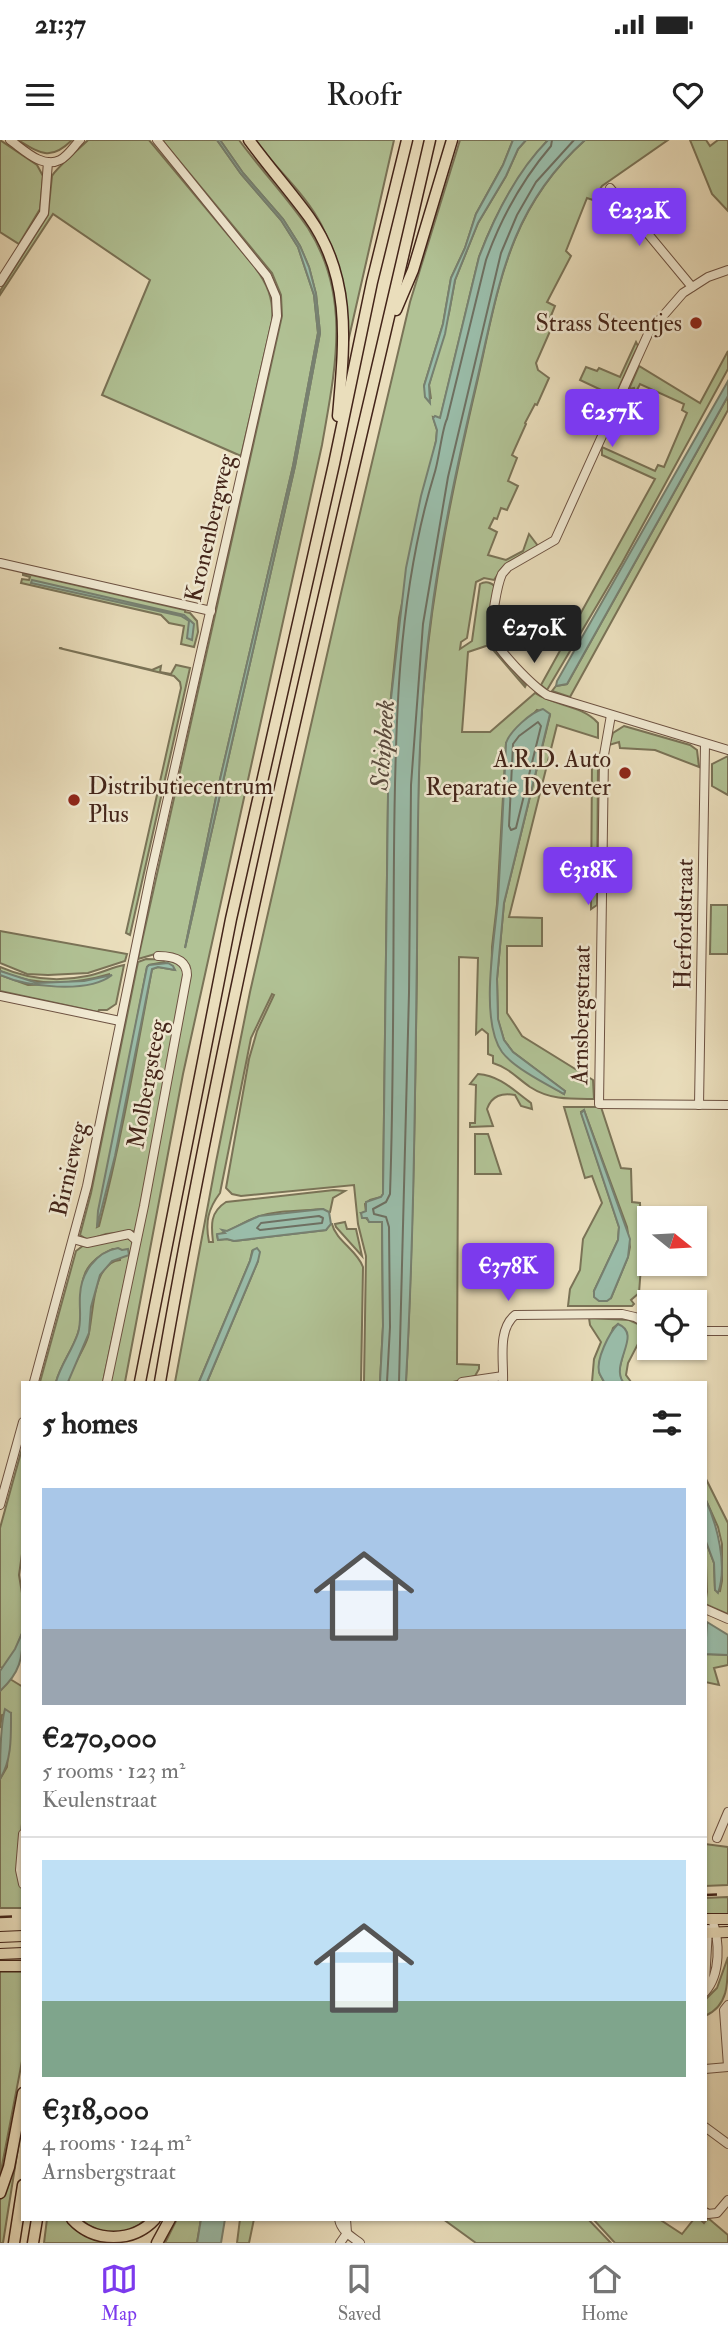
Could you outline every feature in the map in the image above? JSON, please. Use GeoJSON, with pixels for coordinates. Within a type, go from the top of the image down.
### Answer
{"type":"FeatureCollection","features":[{"type":"Feature","properties":{"kind":"highway"},"geometry":{"type":"LineString","coordinates":[[249,140],[309,217],[323,240],[341,293],[344,342],[334,464]]}},
{"type":"Feature","properties":{"kind":"highway"},"geometry":{"type":"LineString","coordinates":[[140,1381],[231,919],[334,464],[372,282],[407,140]]}},
{"type":"Feature","properties":{"kind":"highway"},"geometry":{"type":"LineString","coordinates":[[160,1381],[199,1166],[230,1017],[430,140]]}},
{"type":"Feature","properties":{"kind":"highway"},"geometry":{"type":"LineString","coordinates":[[384,341],[413,270],[452,140]]}},
{"type":"Feature","properties":{"kind":"highway"},"geometry":{"type":"LineString","coordinates":[[0,1966],[21,1966]]}},
{"type":"Feature","properties":{"kind":"highway"},"geometry":{"type":"LineString","coordinates":[[0,2193],[9,2166],[21,2103]]}},
{"type":"Feature","properties":{"kind":"highway"},"geometry":{"type":"LineString","coordinates":[[14,2243],[21,2198]]}},
{"type":"Feature","properties":{"kind":"highway"},"geometry":{"type":"LineString","coordinates":[[33,2243],[37,2221]]}},
{"type":"Feature","properties":{"kind":"highway"},"geometry":{"type":"LineString","coordinates":[[74,2221],[92,2235],[113,2240],[132,2237],[153,2221]]}},
{"type":"Feature","properties":{"kind":"highway"},"geometry":{"type":"LineString","coordinates":[[157,2243],[169,2221]]}},
{"type":"Feature","properties":{"kind":"main road"},"geometry":{"type":"LineString","coordinates":[[709,1919],[728,1919]]}},
{"type":"Feature","properties":{"kind":"main road"},"geometry":{"type":"LineString","coordinates":[[0,1937],[21,1936]]}},
{"type":"Feature","properties":{"kind":"main road"},"geometry":{"type":"LineString","coordinates":[[0,1954],[21,1953]]}},
{"type":"Feature","properties":{"kind":"street"},"geometry":{"type":"LineString","coordinates":[[10,140],[36,158],[48,162],[60,160],[80,140]]}},
{"type":"Feature","properties":{"kind":"street","name":"Kronenbergweg"},"geometry":{"type":"LineString","coordinates":[[132,962],[275,328],[277,304],[274,289],[263,270],[156,140]]}},
{"type":"Feature","properties":{"kind":"street"},"geometry":{"type":"LineString","coordinates":[[0,282],[44,213],[48,162]]}},
{"type":"Feature","properties":{"kind":"street"},"geometry":{"type":"LineString","coordinates":[[610,188],[692,287]]}},
{"type":"Feature","properties":{"kind":"street"},"geometry":{"type":"LineString","coordinates":[[728,270],[683,293],[646,335],[555,540],[508,567],[502,574],[492,631],[498,645],[543,693],[728,750]]}},
{"type":"Feature","properties":{"kind":"street"},"geometry":{"type":"LineString","coordinates":[[0,564],[211,611]]}},
{"type":"Feature","properties":{"kind":"street","name":"Arnsbergstraat"},"geometry":{"type":"LineString","coordinates":[[611,715],[604,742],[599,1104],[728,1105]]}},
{"type":"Feature","properties":{"kind":"street","name":"Herfordstraat"},"geometry":{"type":"LineString","coordinates":[[699,1105],[705,744]]}},
{"type":"Feature","properties":{"kind":"street","name":"Molbergsteeg"},"geometry":{"type":"LineString","coordinates":[[107,1381],[187,975],[186,967],[180,960],[158,956]]}},
{"type":"Feature","properties":{"kind":"street","name":"Birnieweg"},"geometry":{"type":"LineString","coordinates":[[34,1381],[87,1186],[132,962]]}},
{"type":"Feature","properties":{"kind":"street"},"geometry":{"type":"LineString","coordinates":[[0,996],[120,1021]]}},
{"type":"Feature","properties":{"kind":"street"},"geometry":{"type":"LineString","coordinates":[[73,1239],[87,1243],[129,1234],[136,1240]]}},
{"type":"Feature","properties":{"kind":"street"},"geometry":{"type":"LineString","coordinates":[[476,1381],[503,1379],[505,1327],[515,1315],[622,1314],[637,1318]]}},
{"type":"Feature","properties":{"kind":"street"},"geometry":{"type":"LineString","coordinates":[[707,1331],[728,1331]]}},
{"type":"Feature","properties":{"kind":"street"},"geometry":{"type":"LineString","coordinates":[[0,1505],[21,1429]]}},
{"type":"Feature","properties":{"kind":"street"},"geometry":{"type":"LineString","coordinates":[[707,1610],[728,1619]]}},
{"type":"Feature","properties":{"kind":"street"},"geometry":{"type":"LineString","coordinates":[[717,1838],[728,1812]]}},
{"type":"Feature","properties":{"kind":"street"},"geometry":{"type":"LineString","coordinates":[[707,1989],[715,1977],[714,1933],[709,1919]]}},
{"type":"Feature","properties":{"kind":"street"},"geometry":{"type":"LineString","coordinates":[[707,1950],[714,1933]]}},
{"type":"Feature","properties":{"kind":"street"},"geometry":{"type":"LineString","coordinates":[[707,2069],[728,2066],[724,2010],[728,2005]]}},
{"type":"Feature","properties":{"kind":"street"},"geometry":{"type":"LineString","coordinates":[[707,2128],[728,2144]]}},
{"type":"Feature","properties":{"kind":"street"},"geometry":{"type":"LineString","coordinates":[[707,2213],[717,2213],[728,2200]]}},
{"type":"Feature","properties":{"kind":"street"},"geometry":{"type":"LineString","coordinates":[[339,2221],[347,2233],[360,2243]]}},
{"type":"Feature","properties":{"kind":"street"},"geometry":{"type":"LineString","coordinates":[[340,2243],[347,2233],[346,2221]]}},
{"type":"Feature","properties":{"kind":"shaded area"},"geometry":{"type":"Polygon","coordinates":[[[0,140],[37,165],[43,176],[40,209],[19,244],[0,232],[0,140]]]}},
{"type":"Feature","properties":{"kind":"shaded area"},"geometry":{"type":"Polygon","coordinates":[[[18,140],[72,140],[58,151],[46,153],[18,140]]]}},
{"type":"Feature","properties":{"kind":"shaded area"},"geometry":{"type":"Polygon","coordinates":[[[88,140],[149,140],[254,266],[266,285],[271,298],[272,321],[241,456],[102,395],[150,280],[53,214],[0,295],[48,215],[52,176],[88,140]]]}},
{"type":"Feature","properties":{"kind":"shaded area"},"geometry":{"type":"Polygon","coordinates":[[[162,140],[217,140],[241,174],[281,220],[298,247],[314,295],[318,333],[293,466],[218,788],[185,948],[295,466],[320,333],[316,294],[300,246],[283,219],[243,173],[220,140],[239,140],[308,228],[322,254],[331,280],[335,307],[335,362],[322,445],[183,1074],[125,1381],[110,1381],[188,966],[155,954],[138,959],[282,316],[281,295],[272,273],[162,140]]]}},
{"type":"Feature","properties":{"kind":"shaded area"},"geometry":{"type":"Polygon","coordinates":[[[255,140],[394,140],[348,342],[335,267],[322,226],[308,203],[255,140]]]}},
{"type":"Feature","properties":{"kind":"shaded area"},"geometry":{"type":"Polygon","coordinates":[[[460,140],[513,140],[503,165],[476,214],[465,248],[451,278],[443,324],[424,386],[431,399],[429,385],[449,313],[455,280],[478,223],[506,176],[518,149],[526,140],[548,140],[508,195],[479,257],[440,419],[433,417],[437,430],[436,441],[399,618],[389,716],[383,1194],[365,1204],[366,1212],[361,1213],[370,1222],[382,1222],[383,1326],[380,1381],[364,1381],[366,1256],[358,1224],[354,1185],[241,1196],[232,1194],[226,1188],[249,1059],[257,1031],[274,995],[272,994],[251,1038],[220,1193],[209,1216],[209,1242],[213,1242],[214,1215],[226,1202],[345,1191],[333,1198],[330,1212],[327,1213],[323,1209],[273,1213],[257,1217],[217,1235],[218,1240],[234,1241],[326,1230],[329,1224],[332,1224],[363,1267],[361,1381],[207,1381],[258,1261],[252,1252],[199,1381],[175,1381],[250,992],[410,302],[460,140]]]}},
{"type":"Feature","properties":{"kind":"shaded area"},"geometry":{"type":"Polygon","coordinates":[[[585,140],[668,140],[602,186],[593,200],[587,198],[566,251],[571,256],[547,302],[555,306],[548,323],[551,329],[536,363],[538,370],[549,378],[537,405],[535,404],[525,423],[512,455],[517,458],[508,481],[518,486],[507,510],[501,508],[497,519],[494,518],[489,528],[497,532],[488,555],[506,560],[523,551],[529,534],[538,546],[502,568],[494,580],[484,578],[476,582],[467,638],[461,642],[460,649],[472,641],[480,584],[490,583],[495,587],[488,633],[490,642],[526,685],[525,687],[489,645],[468,652],[462,732],[490,732],[535,693],[576,709],[598,723],[598,738],[557,725],[509,917],[542,918],[542,946],[507,946],[507,1013],[522,1036],[593,1080],[594,1099],[560,1098],[545,1094],[493,1063],[493,1056],[488,1054],[488,1034],[482,1029],[476,1034],[478,958],[459,957],[457,1364],[479,1365],[479,1369],[475,1376],[457,1381],[406,1381],[414,1122],[418,789],[428,646],[452,497],[491,317],[510,253],[538,194],[585,140]],[[537,710],[506,743],[492,947],[491,1013],[495,1034],[503,1052],[517,1065],[564,1094],[565,1091],[513,1052],[504,1040],[498,1020],[497,979],[504,903],[550,715],[537,710]]]}},
{"type":"Feature","properties":{"kind":"shaded area"},"geometry":{"type":"Polygon","coordinates":[[[690,140],[706,140],[710,146],[718,140],[728,140],[728,211],[712,194],[690,140]]]}},
{"type":"Feature","properties":{"kind":"shaded area"},"geometry":{"type":"Polygon","coordinates":[[[636,342],[638,346],[602,427],[598,428],[612,395],[580,380],[586,367],[597,371],[599,368],[620,377],[636,342]]]}},
{"type":"Feature","properties":{"kind":"shaded area"},"geometry":{"type":"Polygon","coordinates":[[[728,351],[728,369],[622,563],[547,690],[541,685],[655,479],[602,455],[602,447],[655,471],[658,465],[664,467],[687,413],[682,410],[684,404],[640,384],[635,394],[634,388],[629,389],[639,366],[700,403],[728,351]]]}},
{"type":"Feature","properties":{"kind":"shaded area"},"geometry":{"type":"Polygon","coordinates":[[[728,396],[728,410],[570,697],[552,691],[556,686],[567,684],[728,396]]]}},
{"type":"Feature","properties":{"kind":"shaded area"},"geometry":{"type":"Polygon","coordinates":[[[23,573],[185,610],[197,621],[198,632],[194,647],[181,644],[184,626],[169,623],[161,615],[21,583],[22,579],[29,580],[30,577],[23,573]]]}},
{"type":"Feature","properties":{"kind":"shaded area"},"geometry":{"type":"Polygon","coordinates":[[[59,648],[152,670],[161,666],[160,672],[171,674],[176,665],[190,668],[130,935],[126,933],[181,688],[180,682],[174,676],[59,648]]]}},
{"type":"Feature","properties":{"kind":"shaded area"},"geometry":{"type":"Polygon","coordinates":[[[624,726],[690,745],[697,750],[699,767],[655,750],[620,748],[619,742],[609,745],[613,733],[624,726]]]}},
{"type":"Feature","properties":{"kind":"shaded area"},"geometry":{"type":"Polygon","coordinates":[[[728,756],[728,795],[712,786],[712,764],[728,756]]]}},
{"type":"Feature","properties":{"kind":"shaded area"},"geometry":{"type":"Polygon","coordinates":[[[592,759],[598,762],[597,905],[591,909],[592,759]]]}},
{"type":"Feature","properties":{"kind":"shaded area"},"geometry":{"type":"Polygon","coordinates":[[[711,905],[728,905],[728,954],[710,954],[711,905]]]}},
{"type":"Feature","properties":{"kind":"shaded area"},"geometry":{"type":"Polygon","coordinates":[[[0,931],[127,954],[125,961],[88,973],[27,974],[0,963],[0,931]]]}},
{"type":"Feature","properties":{"kind":"shaded area"},"geometry":{"type":"Polygon","coordinates":[[[146,959],[176,960],[185,970],[136,1231],[106,1234],[88,1240],[80,1235],[138,962],[146,959]],[[164,962],[147,967],[97,1227],[121,1130],[152,969],[158,967],[175,970],[164,962]]]}},
{"type":"Feature","properties":{"kind":"shaded area"},"geometry":{"type":"Polygon","coordinates":[[[124,965],[116,1004],[98,1012],[0,991],[0,975],[28,985],[90,983],[110,974],[55,983],[27,980],[0,971],[0,967],[32,977],[65,979],[92,975],[124,965]]]}},
{"type":"Feature","properties":{"kind":"shaded area"},"geometry":{"type":"Polygon","coordinates":[[[478,1074],[506,1084],[531,1103],[532,1109],[521,1106],[515,1095],[502,1095],[495,1098],[487,1109],[493,1126],[470,1127],[470,1123],[475,1123],[476,1085],[470,1084],[478,1074]]]}},
{"type":"Feature","properties":{"kind":"shaded area"},"geometry":{"type":"Polygon","coordinates":[[[564,1107],[601,1107],[621,1168],[631,1169],[632,1202],[640,1203],[640,1206],[637,1206],[639,1290],[631,1300],[634,1304],[632,1306],[568,1306],[570,1289],[580,1270],[583,1239],[602,1203],[592,1176],[585,1178],[564,1107]],[[584,1110],[581,1112],[619,1227],[618,1240],[594,1291],[611,1298],[630,1247],[627,1227],[584,1110]]]}},
{"type":"Feature","properties":{"kind":"shaded area"},"geometry":{"type":"Polygon","coordinates":[[[475,1134],[488,1134],[501,1174],[475,1174],[475,1134]]]}},
{"type":"Feature","properties":{"kind":"shaded area"},"geometry":{"type":"Polygon","coordinates":[[[345,1222],[347,1229],[356,1229],[362,1256],[336,1227],[335,1224],[345,1222]]]}},
{"type":"Feature","properties":{"kind":"shaded area"},"geometry":{"type":"Polygon","coordinates":[[[126,1237],[133,1242],[103,1381],[68,1381],[88,1337],[99,1280],[111,1263],[120,1260],[121,1250],[113,1249],[98,1257],[84,1276],[78,1333],[56,1381],[40,1381],[76,1251],[84,1245],[126,1237]]]}},
{"type":"Feature","properties":{"kind":"shaded area"},"geometry":{"type":"Polygon","coordinates":[[[589,1318],[629,1320],[637,1324],[637,1346],[628,1363],[626,1375],[630,1381],[622,1381],[618,1375],[627,1338],[618,1324],[613,1328],[599,1372],[604,1381],[592,1381],[594,1359],[601,1342],[590,1325],[589,1318]]]}},
{"type":"Feature","properties":{"kind":"shaded area"},"geometry":{"type":"Polygon","coordinates":[[[21,1452],[21,1636],[4,1669],[0,1667],[0,1528],[21,1452]]]}},
{"type":"Feature","properties":{"kind":"shaded area"},"geometry":{"type":"Polygon","coordinates":[[[707,1481],[728,1523],[728,1614],[707,1605],[707,1544],[714,1563],[715,1590],[720,1591],[722,1581],[722,1544],[707,1502],[707,1481]]]}},
{"type":"Feature","properties":{"kind":"shaded area"},"geometry":{"type":"Polygon","coordinates":[[[707,1654],[728,1655],[728,1665],[714,1668],[719,1685],[707,1682],[707,1654]]]}},
{"type":"Feature","properties":{"kind":"shaded area"},"geometry":{"type":"Polygon","coordinates":[[[10,1679],[21,1686],[21,1833],[17,1871],[21,1884],[21,1908],[0,1908],[0,1779],[7,1767],[11,1713],[2,1715],[0,1728],[0,1691],[10,1679]]]}},
{"type":"Feature","properties":{"kind":"shaded area"},"geometry":{"type":"Polygon","coordinates":[[[707,1844],[728,1847],[728,1885],[707,1886],[707,1844]]]}},
{"type":"Feature","properties":{"kind":"shaded area"},"geometry":{"type":"Polygon","coordinates":[[[728,1897],[728,1914],[707,1915],[707,1898],[728,1897]]]}},
{"type":"Feature","properties":{"kind":"shaded area"},"geometry":{"type":"Polygon","coordinates":[[[728,1957],[725,1993],[718,2006],[707,2015],[707,1998],[717,1988],[728,1957]]]}},
{"type":"Feature","properties":{"kind":"shaded area"},"geometry":{"type":"Polygon","coordinates":[[[0,1971],[21,1971],[21,2066],[0,2176],[0,1971]]]}},
{"type":"Feature","properties":{"kind":"shaded area"},"geometry":{"type":"Polygon","coordinates":[[[21,2129],[3,2243],[0,2243],[0,2200],[7,2185],[21,2129]]]}},
{"type":"Feature","properties":{"kind":"shaded area"},"geometry":{"type":"Polygon","coordinates":[[[707,2219],[728,2235],[728,2243],[615,2243],[595,2221],[662,2221],[682,2234],[692,2221],[704,2223],[707,2219]]]}},
{"type":"Feature","properties":{"kind":"shaded area"},"geometry":{"type":"Polygon","coordinates":[[[47,2221],[70,2221],[88,2236],[113,2243],[44,2243],[47,2221]]]}},
{"type":"Feature","properties":{"kind":"shaded area"},"geometry":{"type":"Polygon","coordinates":[[[83,2221],[144,2221],[122,2232],[105,2231],[83,2221]]]}},
{"type":"Feature","properties":{"kind":"shaded area"},"geometry":{"type":"Polygon","coordinates":[[[176,2221],[201,2221],[197,2243],[165,2243],[176,2221]]]}},
{"type":"Feature","properties":{"kind":"shaded area"},"geometry":{"type":"Polygon","coordinates":[[[240,2221],[254,2221],[249,2243],[237,2243],[240,2221]]]}},
{"type":"Feature","properties":{"kind":"shaded area"},"geometry":{"type":"Polygon","coordinates":[[[446,2221],[590,2221],[611,2243],[476,2243],[446,2221]]]}},
{"type":"Feature","properties":{"kind":"water"},"geometry":{"type":"Polygon","coordinates":[[[217,140],[220,140],[243,173],[283,219],[300,246],[316,294],[320,333],[295,466],[185,948],[218,788],[293,466],[318,333],[314,295],[298,247],[281,220],[241,174],[217,140]]]}},
{"type":"Feature","properties":{"kind":"water"},"geometry":{"type":"Polygon","coordinates":[[[513,140],[526,140],[518,149],[506,176],[478,223],[455,280],[445,334],[429,385],[430,403],[425,397],[424,386],[443,324],[451,278],[465,248],[476,214],[503,165],[513,140]]]}},
{"type":"Feature","properties":{"kind":"water"},"geometry":{"type":"Polygon","coordinates":[[[548,140],[585,140],[559,166],[539,193],[510,250],[492,312],[444,533],[425,666],[420,747],[414,1166],[406,1381],[380,1381],[383,1326],[382,1222],[369,1222],[367,1218],[362,1218],[361,1213],[366,1211],[366,1202],[383,1194],[389,716],[406,568],[436,441],[437,430],[433,418],[440,418],[479,257],[508,195],[548,140]]]}},
{"type":"Feature","properties":{"kind":"water"},"geometry":{"type":"Polygon","coordinates":[[[728,381],[728,396],[567,684],[556,686],[557,681],[728,381]]]}},
{"type":"Feature","properties":{"kind":"water"},"geometry":{"type":"Polygon","coordinates":[[[32,580],[184,615],[194,624],[192,640],[187,638],[189,621],[181,616],[31,583],[32,580]]]}},
{"type":"Feature","properties":{"kind":"water"},"geometry":{"type":"Polygon","coordinates":[[[543,709],[550,714],[504,903],[497,979],[498,1019],[504,1040],[513,1052],[565,1091],[564,1094],[522,1070],[507,1058],[495,1038],[491,1020],[490,978],[498,899],[506,743],[522,723],[543,709]]]}},
{"type":"Feature","properties":{"kind":"water"},"geometry":{"type":"Polygon","coordinates":[[[168,963],[175,970],[158,967],[152,969],[115,1156],[97,1227],[147,967],[168,963]]]}},
{"type":"Feature","properties":{"kind":"water"},"geometry":{"type":"Polygon","coordinates":[[[0,971],[37,983],[84,981],[112,975],[88,985],[57,987],[26,983],[0,975],[0,971]]]}},
{"type":"Feature","properties":{"kind":"water"},"geometry":{"type":"Polygon","coordinates":[[[584,1110],[630,1239],[628,1257],[611,1298],[607,1301],[599,1301],[594,1297],[594,1291],[618,1240],[619,1227],[581,1113],[584,1110]]]}},
{"type":"Feature","properties":{"kind":"water"},"geometry":{"type":"Polygon","coordinates":[[[323,1209],[329,1212],[331,1224],[326,1230],[234,1241],[218,1240],[217,1234],[225,1233],[222,1230],[227,1231],[259,1216],[323,1209]]]}},
{"type":"Feature","properties":{"kind":"water"},"geometry":{"type":"Polygon","coordinates":[[[257,1248],[260,1252],[258,1261],[207,1381],[199,1381],[250,1261],[253,1250],[257,1248]]]}},
{"type":"Feature","properties":{"kind":"water"},"geometry":{"type":"Polygon","coordinates":[[[128,1249],[129,1255],[112,1261],[100,1275],[91,1307],[89,1333],[68,1381],[56,1381],[78,1333],[83,1279],[96,1259],[110,1250],[128,1249]]]}},
{"type":"Feature","properties":{"kind":"water"},"geometry":{"type":"Polygon","coordinates":[[[618,1324],[628,1335],[620,1366],[623,1381],[604,1381],[599,1372],[599,1360],[618,1324]]]}},
{"type":"Feature","properties":{"kind":"water"},"geometry":{"type":"Polygon","coordinates":[[[707,1503],[720,1545],[722,1570],[718,1593],[715,1590],[714,1563],[707,1544],[707,1503]]]}},
{"type":"Feature","properties":{"kind":"water"},"geometry":{"type":"Polygon","coordinates":[[[707,1622],[728,1635],[728,1655],[707,1654],[707,1622]]]}},
{"type":"Feature","properties":{"kind":"water"},"geometry":{"type":"Polygon","coordinates":[[[21,1636],[19,1664],[12,1678],[0,1691],[0,1671],[21,1636]]]}},
{"type":"Feature","properties":{"kind":"water"},"geometry":{"type":"Polygon","coordinates":[[[5,1709],[11,1713],[11,1739],[7,1764],[0,1779],[1,1733],[5,1709]]]}},
{"type":"Feature","properties":{"kind":"water"},"geometry":{"type":"Polygon","coordinates":[[[201,2221],[225,2221],[221,2243],[197,2243],[201,2221]]]}},
{"type":"Feature","properties":{"kind":"railway"},"geometry":{"type":"LineString","coordinates":[[707,1895],[728,1894]]}},
{"type":"Feature","properties":{"kind":"railway"},"geometry":{"type":"LineString","coordinates":[[0,1917],[21,1916]]}},
{"type":"Feature","properties":{"kind":"place","name":"Strass Steentjes"},"geometry":{"type":"Point","coordinates":[696,323]}},
{"type":"Feature","properties":{"kind":"place","name":"A.R.D. Auto Reparatie Deventer"},"geometry":{"type":"Point","coordinates":[625,773]}},
{"type":"Feature","properties":{"kind":"place","name":"Distributiecentrum Plus"},"geometry":{"type":"Point","coordinates":[74,800]}},
{"type":"Feature","properties":{"kind":"water label","name":"Schipbeek"},"geometry":{"type":"Point","coordinates":[383,745]}}]}
